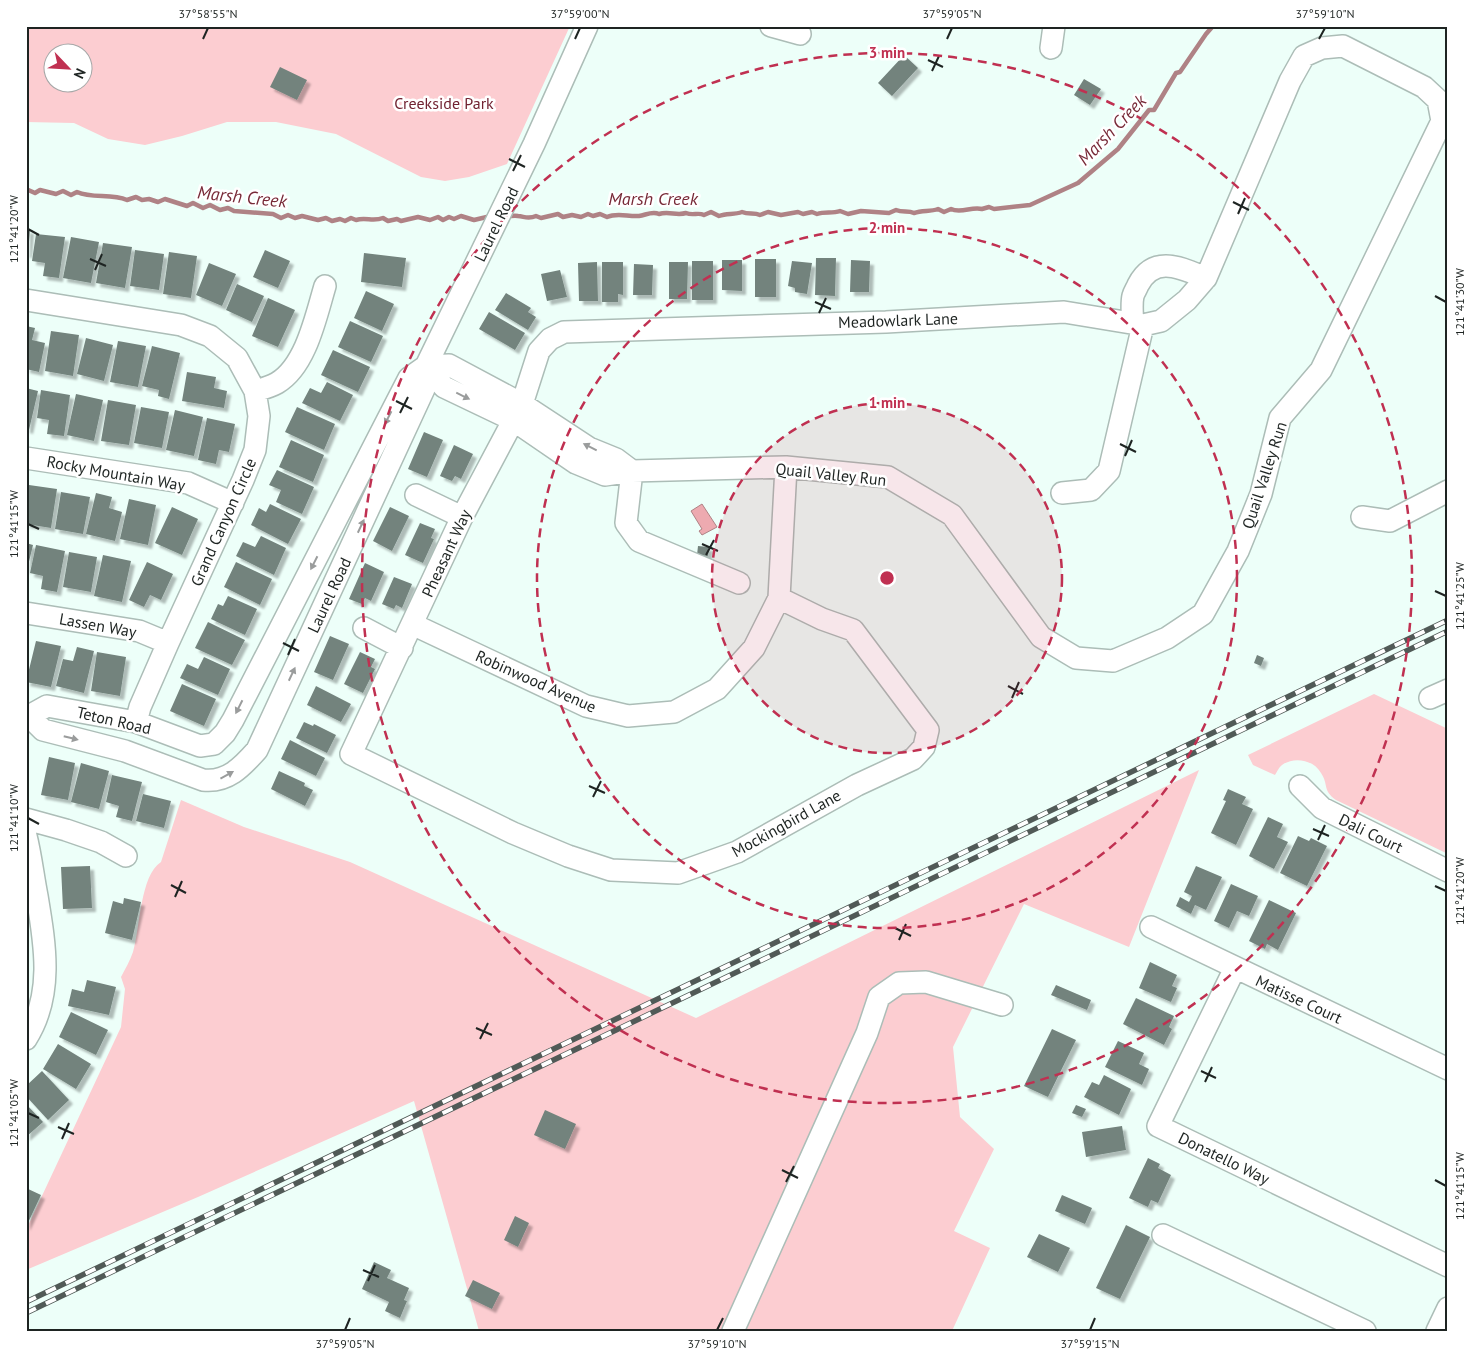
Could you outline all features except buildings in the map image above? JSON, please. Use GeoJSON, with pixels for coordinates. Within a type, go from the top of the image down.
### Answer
{"type":"FeatureCollection","features":[{"type":"Feature","properties":{"kind":"street","name":"Laurel Road"},"geometry":{"type":"LineString","coordinates":[[190,774],[203,780],[214,781],[225,778],[245,764],[257,750],[424,388],[426,366],[518,178],[587,26]]}},
{"type":"Feature","properties":{"kind":"street"},"geometry":{"type":"LineString","coordinates":[[771,26],[800,34]]}},
{"type":"Feature","properties":{"kind":"street"},"geometry":{"type":"LineString","coordinates":[[1051,48],[1054,26]]}},
{"type":"Feature","properties":{"kind":"street","name":"Quail Valley Run"},"geometry":{"type":"LineString","coordinates":[[632,471],[786,467],[888,477],[952,515],[1041,637],[1076,658],[1112,661],[1167,638],[1203,614],[1238,551],[1261,494],[1280,418],[1321,370],[1442,121],[1438,100],[1424,87],[1343,46],[1322,48],[1304,56],[1290,81],[1206,278],[1187,300],[1161,321],[1138,324]]}},
{"type":"Feature","properties":{"kind":"street"},"geometry":{"type":"LineString","coordinates":[[1062,493],[1091,490],[1109,471],[1138,324],[1133,296],[1143,276],[1154,268],[1165,265],[1181,268],[1206,278]]}},
{"type":"Feature","properties":{"kind":"street"},"geometry":{"type":"LineString","coordinates":[[255,391],[277,383],[290,372],[300,358],[311,334],[325,286]]}},
{"type":"Feature","properties":{"kind":"street","name":"Grand Canyon Circle"},"geometry":{"type":"LineString","coordinates":[[26,300],[181,325],[210,336],[237,358],[255,391],[259,416],[255,450],[168,643],[140,707],[136,722]]}},
{"type":"Feature","properties":{"kind":"street","name":"Meadowlark Lane"},"geometry":{"type":"LineString","coordinates":[[539,351],[550,339],[564,332],[886,322],[1064,312],[1138,324]]}},
{"type":"Feature","properties":{"kind":"street","name":"Pheasant Way"},"geometry":{"type":"LineString","coordinates":[[351,754],[462,517],[517,412],[539,351]]}},
{"type":"Feature","properties":{"kind":"street"},"geometry":{"type":"LineString","coordinates":[[426,366],[449,365],[517,412],[589,448],[616,459],[632,471],[626,524],[639,541],[740,583]]}},
{"type":"Feature","properties":{"kind":"street","name":"Laurel Road"},"geometry":{"type":"LineString","coordinates":[[200,746],[214,744],[225,733],[410,378],[426,366]]}},
{"type":"Feature","properties":{"kind":"street","name":"Rocky Mountain Way"},"geometry":{"type":"LineString","coordinates":[[26,458],[188,483],[232,503]]}},
{"type":"Feature","properties":{"kind":"street","name":"Robinwood Avenue"},"geometry":{"type":"LineString","coordinates":[[412,624],[586,706],[628,716],[674,712],[717,689],[754,648],[779,598],[786,467]]}},
{"type":"Feature","properties":{"kind":"street"},"geometry":{"type":"LineString","coordinates":[[1362,516],[1390,521],[1448,491]]}},
{"type":"Feature","properties":{"kind":"street"},"geometry":{"type":"LineString","coordinates":[[416,495],[462,517]]}},
{"type":"Feature","properties":{"kind":"street","name":"Mockingbird Lane"},"geometry":{"type":"LineString","coordinates":[[351,754],[512,832],[568,856],[611,870],[678,873],[737,852],[857,785],[913,760],[924,746],[928,730],[853,630],[822,619],[779,598]]}},
{"type":"Feature","properties":{"kind":"street","name":"Lassen Way"},"geometry":{"type":"LineString","coordinates":[[26,613],[139,631],[168,643]]}},
{"type":"Feature","properties":{"kind":"street"},"geometry":{"type":"LineString","coordinates":[[364,628],[402,648]]}},
{"type":"Feature","properties":{"kind":"street","name":"Teton Road"},"geometry":{"type":"LineString","coordinates":[[190,774],[125,751],[43,730],[27,722],[47,706],[136,722],[200,746]]}},
{"type":"Feature","properties":{"kind":"street","name":"Dali Court"},"geometry":{"type":"LineString","coordinates":[[1300,786],[1322,808],[1448,871]]}},
{"type":"Feature","properties":{"kind":"street"},"geometry":{"type":"LineString","coordinates":[[26,819],[101,842],[126,856]]}},
{"type":"Feature","properties":{"kind":"street"},"geometry":{"type":"LineString","coordinates":[[26,836],[46,950],[36,972],[40,1007],[26,1038]]}},
{"type":"Feature","properties":{"kind":"street","name":"Matisse Court"},"geometry":{"type":"LineString","coordinates":[[1152,927],[1448,1069]]}},
{"type":"Feature","properties":{"kind":"street","name":"Donatello Way"},"geometry":{"type":"LineString","coordinates":[[1235,968],[1158,1126],[1448,1266]]}},
{"type":"Feature","properties":{"kind":"street"},"geometry":{"type":"LineString","coordinates":[[733,1331],[867,1033],[880,997],[899,983],[926,982],[1002,1005]]}},
{"type":"Feature","properties":{"kind":"street"},"geometry":{"type":"LineString","coordinates":[[1163,1235],[1365,1331]]}},
{"type":"Feature","properties":{"kind":"street"},"geometry":{"type":"LineString","coordinates":[[1437,1331],[1448,1308]]}},
{"type":"Feature","properties":{"kind":"green space","name":"Creekside Park"},"geometry":{"type":"Polygon","coordinates":[[[26,26],[570,26],[507,164],[469,177],[445,181],[421,177],[336,134],[276,122],[227,122],[145,145],[108,139],[74,123],[26,122],[26,26]]]}},
{"type":"Feature","properties":{"kind":"green space"},"geometry":{"type":"Polygon","coordinates":[[[1374,694],[1448,729],[1448,854],[1336,800],[1327,790],[1318,769],[1309,762],[1298,760],[1287,762],[1281,766],[1275,775],[1253,765],[1248,755],[1374,694]]]}},
{"type":"Feature","properties":{"kind":"green space"},"geometry":{"type":"Polygon","coordinates":[[[1199,770],[1129,947],[1024,904],[953,1047],[960,1117],[994,1149],[954,1231],[990,1248],[952,1331],[479,1331],[414,1101],[198,1197],[26,1270],[26,1230],[121,1027],[125,989],[121,977],[133,952],[142,903],[149,878],[161,862],[181,800],[244,827],[350,862],[696,1018],[1199,770]]]}},
{"type":"Feature","properties":{"kind":"shaded area"},"geometry":{"type":"Polygon","coordinates":[[[702,504],[717,527],[702,535],[699,531],[702,529],[691,511],[702,504]]]}},
{"type":"Feature","properties":{"kind":"waterway","name":"Marsh Creek"},"geometry":{"type":"LineString","coordinates":[[505,216],[529,218],[536,216],[541,218],[558,214],[563,217],[600,214],[607,217],[619,215],[639,216],[654,213],[704,215],[711,212],[719,216],[742,212],[760,215],[768,212],[781,215],[798,212],[817,214],[840,211],[848,214],[861,211],[889,213],[896,210],[914,213],[938,209],[944,212],[951,209],[959,211],[974,208],[982,209],[989,207],[994,209],[1030,205],[1078,183],[1118,149],[1149,110],[1154,110],[1176,73],[1180,72],[1213,26]]}},
{"type":"Feature","properties":{"kind":"waterway","name":"Marsh Creek"},"geometry":{"type":"LineString","coordinates":[[26,189],[35,193],[40,190],[56,194],[63,191],[71,195],[77,192],[127,200],[136,197],[142,200],[149,199],[158,202],[165,199],[187,206],[193,203],[203,208],[210,205],[220,210],[228,208],[234,211],[273,214],[281,218],[288,215],[295,218],[302,216],[318,220],[326,218],[332,221],[340,219],[345,221],[351,218],[356,220],[383,218],[388,221],[397,219],[401,221],[418,217],[430,220],[438,217],[443,220],[449,217],[454,219],[461,216],[474,220],[491,216]]}},
{"type":"Feature","properties":{"kind":"railway"},"geometry":{"type":"LineString","coordinates":[[26,1302],[1448,620]]}},
{"type":"Feature","properties":{"kind":"railway"},"geometry":{"type":"LineString","coordinates":[[26,1313],[1448,631]]}}]}
